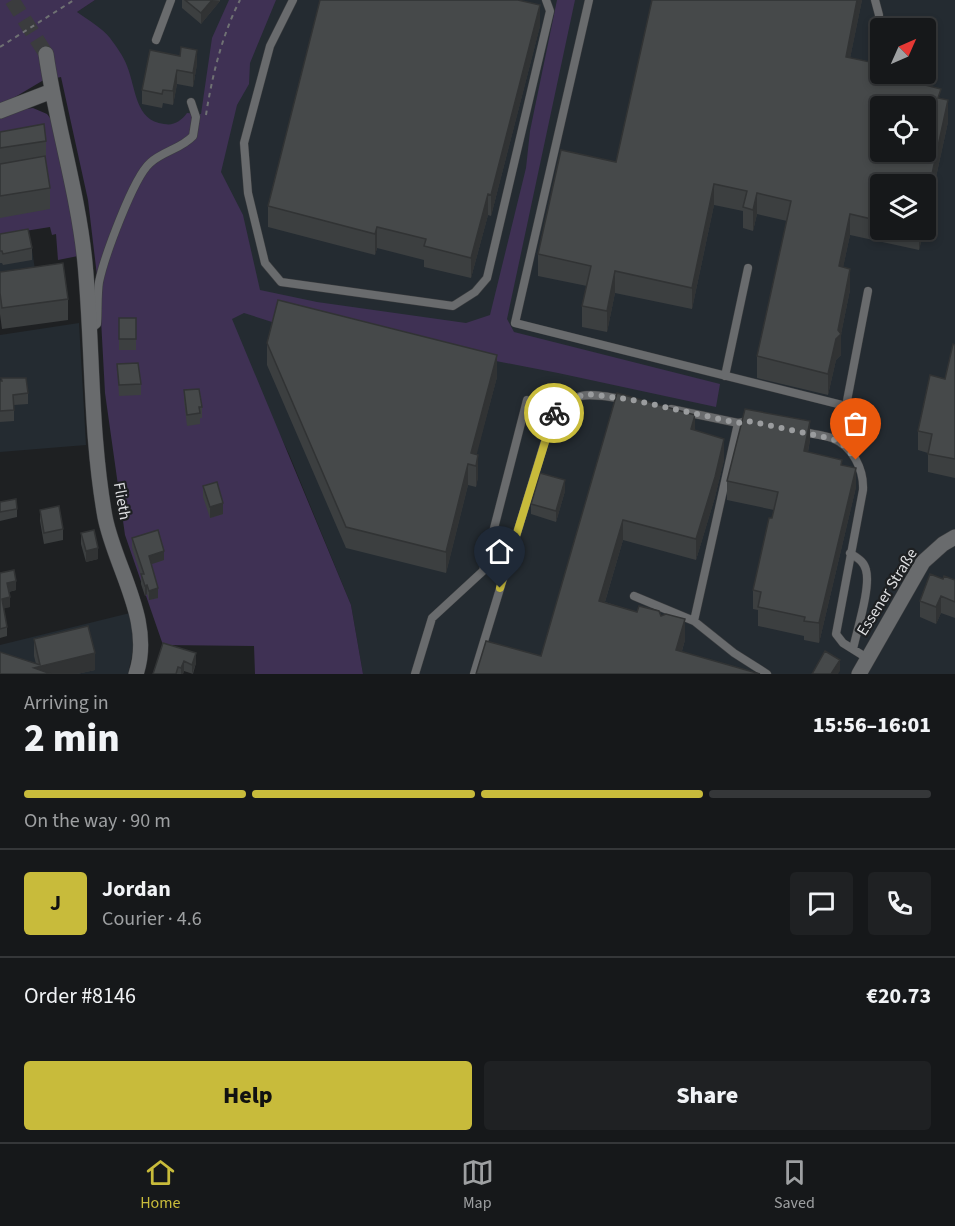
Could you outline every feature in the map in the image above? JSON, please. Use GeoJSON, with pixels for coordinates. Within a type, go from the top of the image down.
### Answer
{"type":"FeatureCollection","features":[{"type":"Feature","properties":{"kind":"street","name":"Flieth"},"geometry":{"type":"LineString","coordinates":[[46,54],[73,184],[85,262],[91,329],[95,450],[105,518],[112,546],[135,607],[141,632],[140,664],[136,674]]}},
{"type":"Feature","properties":{"kind":"street"},"geometry":{"type":"LineString","coordinates":[[0,111],[52,91]]}},
{"type":"Feature","properties":{"kind":"street","name":"Essener Straße"},"geometry":{"type":"LineString","coordinates":[[864,668],[923,562],[943,544],[955,537]]}},
{"type":"Feature","properties":{"kind":"lane"},"geometry":{"type":"LineString","coordinates":[[156,40],[171,0]]}},
{"type":"Feature","properties":{"kind":"lane"},"geometry":{"type":"LineString","coordinates":[[293,0],[270,46],[244,143],[248,193],[265,263],[281,282],[453,306],[476,292],[487,278],[550,11],[546,0]]}},
{"type":"Feature","properties":{"kind":"lane"},"geometry":{"type":"LineString","coordinates":[[589,0],[515,323],[846,406],[868,291]]}},
{"type":"Feature","properties":{"kind":"lane"},"geometry":{"type":"LineString","coordinates":[[875,0],[879,18]]}},
{"type":"Feature","properties":{"kind":"lane","name":"Flieth"},"geometry":{"type":"LineString","coordinates":[[91,329],[97,324],[99,281],[123,212],[141,172],[150,162],[180,147],[193,136],[195,117],[191,102]]}},
{"type":"Feature","properties":{"kind":"lane"},"geometry":{"type":"LineString","coordinates":[[725,376],[748,268]]}},
{"type":"Feature","properties":{"kind":"lane"},"geometry":{"type":"LineString","coordinates":[[474,674],[553,415],[564,402],[586,394],[628,399]]}},
{"type":"Feature","properties":{"kind":"lane"},"geometry":{"type":"LineString","coordinates":[[415,674],[432,618],[483,571],[526,400]]}},
{"type":"Feature","properties":{"kind":"lane"},"geometry":{"type":"LineString","coordinates":[[661,407],[738,423],[748,421],[758,423]]}},
{"type":"Feature","properties":{"kind":"lane"},"geometry":{"type":"LineString","coordinates":[[694,621],[738,423]]}},
{"type":"Feature","properties":{"kind":"lane"},"geometry":{"type":"LineString","coordinates":[[790,430],[833,439],[845,446],[856,460],[863,478],[863,490],[836,634],[843,643],[853,649],[864,668]]}},
{"type":"Feature","properties":{"kind":"lane"},"geometry":{"type":"LineString","coordinates":[[850,553],[861,560],[866,568],[868,582],[853,649]]}},
{"type":"Feature","properties":{"kind":"lane"},"geometry":{"type":"LineString","coordinates":[[634,596],[694,621],[734,653],[767,674]]}},
{"type":"Feature","properties":{"kind":"path"},"geometry":{"type":"LineString","coordinates":[[0,47],[75,0]]}},
{"type":"Feature","properties":{"kind":"path"},"geometry":{"type":"LineString","coordinates":[[206,116],[218,58],[232,15],[240,0]]}},
{"type":"Feature","properties":{"kind":"shaded area"},"geometry":{"type":"Polygon","coordinates":[[[0,0],[95,0],[77,12],[103,31],[117,48],[127,66],[138,102],[147,117],[154,122],[171,124],[187,113],[201,114],[212,38],[229,0],[276,0],[250,63],[249,84],[237,105],[221,172],[243,215],[260,290],[317,302],[466,323],[490,315],[526,168],[530,131],[557,0],[575,0],[507,319],[514,332],[720,384],[716,407],[558,373],[274,318],[272,322],[244,313],[232,319],[351,605],[363,674],[255,674],[254,646],[163,645],[125,535],[105,393],[100,301],[88,200],[61,77],[42,81],[0,106],[0,0]]]}},
{"type":"Feature","properties":{"kind":"shaded area"},"geometry":{"type":"Polygon","coordinates":[[[95,0],[955,0],[955,674],[363,674],[351,605],[289,454],[77,12],[95,0]]]}},
{"type":"Feature","properties":{"kind":"shaded area"},"geometry":{"type":"Polygon","coordinates":[[[33,108],[47,114],[54,123],[70,183],[78,256],[58,260],[56,234],[52,235],[50,227],[0,235],[0,119],[18,110],[33,108]]]}},
{"type":"Feature","properties":{"kind":"shaded area"},"geometry":{"type":"Polygon","coordinates":[[[30,237],[36,276],[0,282],[0,241],[30,237]]]}},
{"type":"Feature","properties":{"kind":"shaded area"},"geometry":{"type":"Polygon","coordinates":[[[79,323],[86,445],[0,452],[0,335],[79,323]]]}},
{"type":"Feature","properties":{"kind":"shaded area"},"geometry":{"type":"Polygon","coordinates":[[[130,613],[134,645],[128,674],[0,674],[0,645],[130,613]]]}},
{"type":"Feature","properties":{"kind":"building"},"geometry":{"type":"Polygon","coordinates":[[[185,0],[212,0],[201,13],[185,0]]]}},
{"type":"Feature","properties":{"kind":"building"},"geometry":{"type":"Polygon","coordinates":[[[320,0],[518,0],[540,5],[491,195],[488,194],[471,258],[424,246],[426,239],[377,227],[375,234],[268,206],[320,0]]]}},
{"type":"Feature","properties":{"kind":"building"},"geometry":{"type":"Polygon","coordinates":[[[652,0],[857,0],[846,57],[870,62],[870,84],[921,84],[941,89],[938,98],[948,100],[936,156],[936,96],[870,96],[870,162],[935,162],[932,174],[870,174],[870,219],[850,214],[839,266],[850,269],[838,330],[841,334],[836,339],[828,374],[757,356],[791,201],[757,193],[753,210],[743,207],[747,191],[714,184],[692,288],[615,271],[607,311],[582,306],[591,266],[538,254],[561,150],[616,162],[652,0]]]}},
{"type":"Feature","properties":{"kind":"building"},"geometry":{"type":"Polygon","coordinates":[[[181,47],[197,50],[193,73],[177,70],[173,91],[163,90],[162,94],[142,90],[150,50],[180,56],[181,47]]]}},
{"type":"Feature","properties":{"kind":"building"},"geometry":{"type":"Polygon","coordinates":[[[44,124],[46,141],[0,148],[0,132],[44,124]]]}},
{"type":"Feature","properties":{"kind":"building"},"geometry":{"type":"Polygon","coordinates":[[[45,156],[50,188],[0,196],[0,164],[45,156]]]}},
{"type":"Feature","properties":{"kind":"building"},"geometry":{"type":"Polygon","coordinates":[[[28,229],[32,248],[3,254],[0,251],[0,234],[28,229]]]}},
{"type":"Feature","properties":{"kind":"building"},"geometry":{"type":"Polygon","coordinates":[[[63,263],[68,299],[2,308],[0,272],[63,263]]]}},
{"type":"Feature","properties":{"kind":"building"},"geometry":{"type":"Polygon","coordinates":[[[278,300],[497,355],[471,453],[478,455],[476,466],[468,464],[446,552],[346,527],[267,343],[278,300]]]}},
{"type":"Feature","properties":{"kind":"building"},"geometry":{"type":"Polygon","coordinates":[[[119,318],[136,318],[136,339],[119,339],[119,318]]]}},
{"type":"Feature","properties":{"kind":"building"},"geometry":{"type":"Polygon","coordinates":[[[953,344],[955,345],[955,459],[928,454],[932,434],[918,431],[930,375],[945,379],[953,344]]]}},
{"type":"Feature","properties":{"kind":"building"},"geometry":{"type":"Polygon","coordinates":[[[138,363],[141,384],[119,385],[117,364],[138,363]]]}},
{"type":"Feature","properties":{"kind":"building"},"geometry":{"type":"Polygon","coordinates":[[[1,378],[26,378],[28,393],[13,395],[14,410],[0,411],[1,378]]]}},
{"type":"Feature","properties":{"kind":"building"},"geometry":{"type":"Polygon","coordinates":[[[199,389],[202,407],[199,407],[200,413],[187,415],[184,390],[199,389]]]}},
{"type":"Feature","properties":{"kind":"building"},"geometry":{"type":"Polygon","coordinates":[[[617,393],[695,415],[691,429],[724,439],[696,539],[623,520],[599,601],[637,612],[639,606],[659,611],[661,616],[666,614],[685,619],[676,650],[760,674],[476,674],[486,641],[541,656],[617,393]]]}},
{"type":"Feature","properties":{"kind":"building"},"geometry":{"type":"Polygon","coordinates":[[[745,409],[810,421],[804,451],[842,460],[841,465],[856,468],[819,623],[804,621],[805,617],[758,607],[761,592],[753,590],[769,518],[772,518],[778,492],[727,481],[745,409]]]}},
{"type":"Feature","properties":{"kind":"building"},"geometry":{"type":"Polygon","coordinates":[[[540,473],[565,480],[556,511],[531,504],[540,473]]]}},
{"type":"Feature","properties":{"kind":"building"},"geometry":{"type":"Polygon","coordinates":[[[217,482],[223,503],[210,507],[203,486],[217,482]]]}},
{"type":"Feature","properties":{"kind":"building"},"geometry":{"type":"Polygon","coordinates":[[[16,499],[17,509],[0,512],[0,502],[16,499]]]}},
{"type":"Feature","properties":{"kind":"building"},"geometry":{"type":"Polygon","coordinates":[[[59,506],[63,529],[44,533],[40,510],[59,506]]]}},
{"type":"Feature","properties":{"kind":"building"},"geometry":{"type":"Polygon","coordinates":[[[94,530],[98,548],[86,551],[81,533],[94,530]]]}},
{"type":"Feature","properties":{"kind":"building"},"geometry":{"type":"Polygon","coordinates":[[[158,530],[164,551],[149,556],[158,588],[149,591],[141,574],[144,574],[132,538],[158,530]]]}},
{"type":"Feature","properties":{"kind":"building"},"geometry":{"type":"Polygon","coordinates":[[[14,570],[16,581],[7,583],[10,597],[2,599],[7,627],[0,629],[0,573],[14,570]]]}},
{"type":"Feature","properties":{"kind":"building"},"geometry":{"type":"Polygon","coordinates":[[[930,574],[943,579],[944,576],[955,580],[955,602],[941,596],[936,607],[920,601],[930,574]]]}},
{"type":"Feature","properties":{"kind":"building"},"geometry":{"type":"Polygon","coordinates":[[[88,626],[95,653],[34,668],[51,674],[0,674],[0,652],[40,665],[34,639],[88,626]]]}},
{"type":"Feature","properties":{"kind":"building"},"geometry":{"type":"Polygon","coordinates":[[[163,643],[196,653],[192,665],[184,661],[181,668],[178,667],[176,674],[153,674],[163,643]]]}},
{"type":"Feature","properties":{"kind":"building"},"geometry":{"type":"Polygon","coordinates":[[[825,651],[840,660],[831,674],[812,674],[825,651]]]}},
{"type":"Feature","properties":{"kind":"tunnel"},"geometry":{"type":"LineString","coordinates":[[12,0],[46,54]]}},
{"type":"Feature","properties":{"kind":"way so far"},"geometry":{"type":"LineString","coordinates":[[554,413],[564,402],[586,394],[628,399],[738,423],[748,421],[833,439],[845,446],[856,460]]}},
{"type":"Feature","properties":{"kind":"route"},"geometry":{"type":"LineString","coordinates":[[500,588],[554,413]]}}]}
